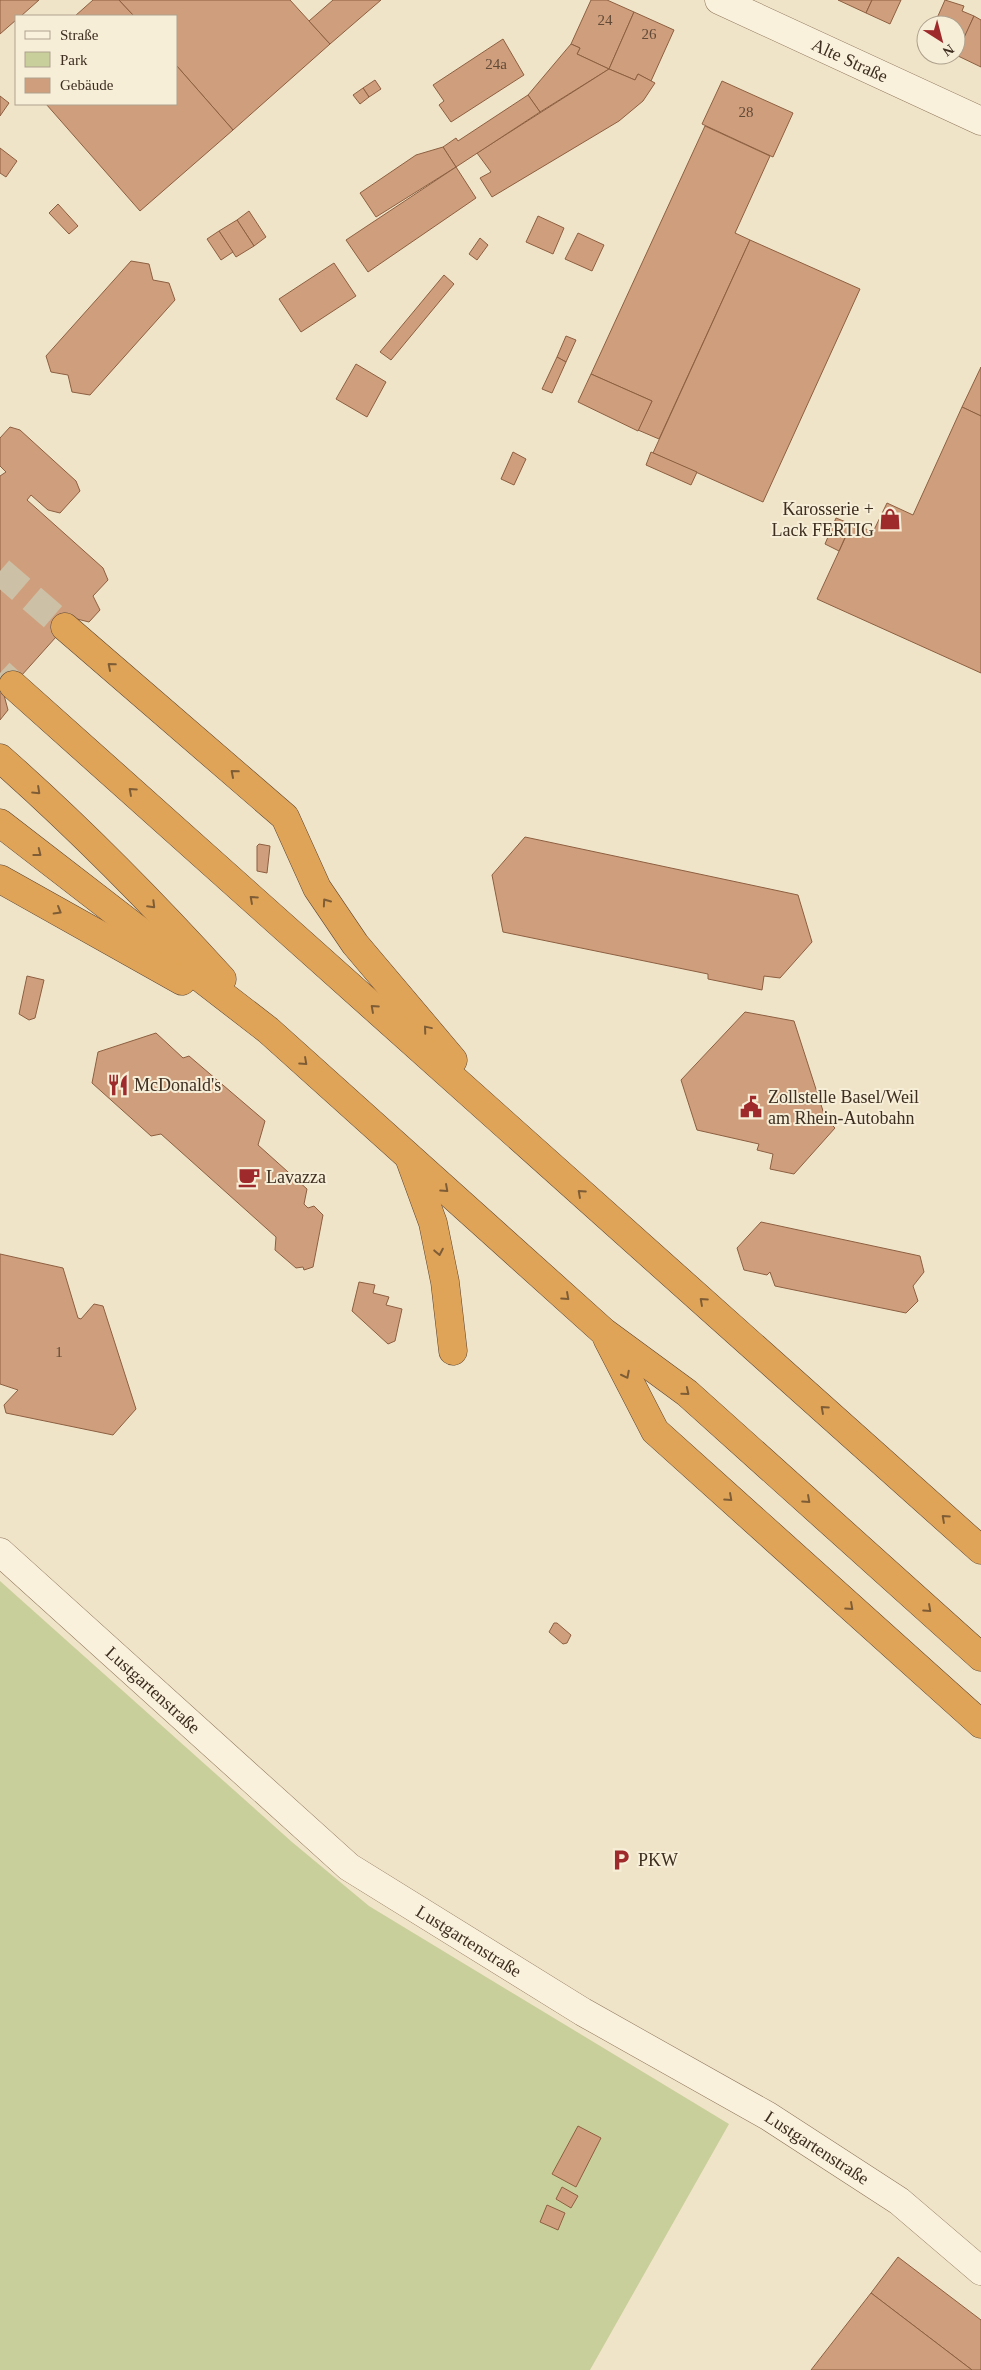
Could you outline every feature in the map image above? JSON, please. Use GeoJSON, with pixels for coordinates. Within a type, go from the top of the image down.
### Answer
{"type":"FeatureCollection","features":[{"type":"Feature","properties":{"kind":"highway"},"geometry":{"type":"LineString","coordinates":[[65,627],[285,817],[316,888],[355,944],[450,1056],[501,1122]]}},
{"type":"Feature","properties":{"kind":"highway"},"geometry":{"type":"LineString","coordinates":[[13,685],[981,1550]]}},
{"type":"Feature","properties":{"kind":"highway"},"geometry":{"type":"LineString","coordinates":[[0,758],[38,791],[180,932],[268,1030]]}},
{"type":"Feature","properties":{"kind":"highway"},"geometry":{"type":"LineString","coordinates":[[0,823],[268,1030],[604,1332],[687,1393],[981,1657]]}},
{"type":"Feature","properties":{"kind":"highway"},"geometry":{"type":"LineString","coordinates":[[0,879],[268,1030]]}},
{"type":"Feature","properties":{"kind":"highway"},"geometry":{"type":"LineString","coordinates":[[409,1156],[433,1223],[445,1282],[452,1351]]}},
{"type":"Feature","properties":{"kind":"highway"},"geometry":{"type":"LineString","coordinates":[[604,1332],[655,1431],[981,1724]]}},
{"type":"Feature","properties":{"kind":"street","name":"Alte Straße"},"geometry":{"type":"LineString","coordinates":[[719,0],[981,121]]}},
{"type":"Feature","properties":{"kind":"street","name":"Lustgartenstraße"},"geometry":{"type":"LineString","coordinates":[[0,1552],[349,1867],[583,2012],[768,2116],[899,2201],[981,2271]]}},
{"type":"Feature","properties":{"kind":"green space"},"geometry":{"type":"Polygon","coordinates":[[[0,1581],[292,1842],[369,1906],[729,2124],[590,2370],[0,2370],[0,1581]]]}},
{"type":"Feature","properties":{"kind":"building"},"geometry":{"type":"Polygon","coordinates":[[[0,0],[39,0],[22,15],[15,15],[15,21],[0,34],[0,0]]]}},
{"type":"Feature","properties":{"kind":"building"},"geometry":{"type":"Polygon","coordinates":[[[93,0],[119,0],[133,15],[76,15],[93,0]]]}},
{"type":"Feature","properties":{"kind":"building"},"geometry":{"type":"Polygon","coordinates":[[[119,0],[290,0],[330,44],[233,130],[178,67],[178,15],[133,15],[119,0]]]}},
{"type":"Feature","properties":{"kind":"building"},"geometry":{"type":"Polygon","coordinates":[[[333,0],[381,0],[330,44],[309,21],[333,0]]]}},
{"type":"Feature","properties":{"kind":"building"},"geometry":{"type":"Polygon","coordinates":[[[591,0],[607,0],[634,12],[609,69],[577,54],[580,48],[571,44],[591,0]]]}},
{"type":"Feature","properties":{"kind":"building"},"geometry":{"type":"Polygon","coordinates":[[[838,0],[872,0],[866,13],[838,0]]]}},
{"type":"Feature","properties":{"kind":"building"},"geometry":{"type":"Polygon","coordinates":[[[872,0],[901,0],[890,24],[866,13],[872,0]]]}},
{"type":"Feature","properties":{"kind":"building"},"geometry":{"type":"Polygon","coordinates":[[[945,0],[964,6],[962,11],[974,16],[966,34],[966,15],[938,15],[945,0]]]}},
{"type":"Feature","properties":{"kind":"building"},"geometry":{"type":"Polygon","coordinates":[[[634,12],[674,30],[651,81],[638,74],[635,80],[609,69],[634,12]]]}},
{"type":"Feature","properties":{"kind":"building"},"geometry":{"type":"Polygon","coordinates":[[[974,16],[981,20],[981,67],[966,60],[966,33],[974,16]]]}},
{"type":"Feature","properties":{"kind":"building"},"geometry":{"type":"Polygon","coordinates":[[[503,39],[524,75],[451,122],[439,105],[444,101],[433,85],[503,39]]]}},
{"type":"Feature","properties":{"kind":"building"},"geometry":{"type":"Polygon","coordinates":[[[571,44],[580,48],[577,54],[609,69],[540,112],[528,95],[571,44]]]}},
{"type":"Feature","properties":{"kind":"building"},"geometry":{"type":"Polygon","coordinates":[[[178,67],[233,130],[140,211],[47,105],[178,105],[178,67]]]}},
{"type":"Feature","properties":{"kind":"building"},"geometry":{"type":"Polygon","coordinates":[[[609,69],[635,80],[638,74],[655,83],[643,101],[619,121],[492,197],[480,178],[491,172],[477,153],[609,69]]]}},
{"type":"Feature","properties":{"kind":"building"},"geometry":{"type":"Polygon","coordinates":[[[375,80],[381,89],[369,97],[363,88],[375,80]]]}},
{"type":"Feature","properties":{"kind":"building"},"geometry":{"type":"Polygon","coordinates":[[[722,81],[793,113],[773,157],[702,124],[722,81]]]}},
{"type":"Feature","properties":{"kind":"building"},"geometry":{"type":"Polygon","coordinates":[[[363,88],[369,97],[360,104],[353,95],[363,88]]]}},
{"type":"Feature","properties":{"kind":"building"},"geometry":{"type":"Polygon","coordinates":[[[528,95],[540,112],[456,167],[443,147],[456,138],[458,141],[528,95]]]}},
{"type":"Feature","properties":{"kind":"building"},"geometry":{"type":"Polygon","coordinates":[[[0,96],[9,103],[0,116],[0,96]]]}},
{"type":"Feature","properties":{"kind":"building"},"geometry":{"type":"Polygon","coordinates":[[[705,126],[770,156],[735,233],[750,240],[659,439],[638,430],[652,401],[591,374],[705,126]]]}},
{"type":"Feature","properties":{"kind":"building"},"geometry":{"type":"Polygon","coordinates":[[[443,147],[456,167],[376,217],[360,193],[416,155],[443,147]]]}},
{"type":"Feature","properties":{"kind":"building"},"geometry":{"type":"Polygon","coordinates":[[[0,148],[17,161],[6,177],[0,173],[0,148]]]}},
{"type":"Feature","properties":{"kind":"building"},"geometry":{"type":"Polygon","coordinates":[[[456,167],[476,198],[368,272],[346,240],[456,167]]]}},
{"type":"Feature","properties":{"kind":"building"},"geometry":{"type":"Polygon","coordinates":[[[58,204],[78,226],[69,234],[49,213],[58,204]]]}},
{"type":"Feature","properties":{"kind":"building"},"geometry":{"type":"Polygon","coordinates":[[[249,211],[266,237],[254,246],[237,220],[249,211]]]}},
{"type":"Feature","properties":{"kind":"building"},"geometry":{"type":"Polygon","coordinates":[[[538,216],[564,228],[553,254],[526,242],[538,216]]]}},
{"type":"Feature","properties":{"kind":"building"},"geometry":{"type":"Polygon","coordinates":[[[237,220],[254,246],[236,257],[219,231],[237,220]]]}},
{"type":"Feature","properties":{"kind":"building"},"geometry":{"type":"Polygon","coordinates":[[[219,231],[233,252],[221,260],[207,239],[219,231]]]}},
{"type":"Feature","properties":{"kind":"building"},"geometry":{"type":"Polygon","coordinates":[[[578,233],[604,245],[592,271],[565,259],[578,233]]]}},
{"type":"Feature","properties":{"kind":"building"},"geometry":{"type":"Polygon","coordinates":[[[480,238],[488,245],[477,260],[469,254],[480,238]]]}},
{"type":"Feature","properties":{"kind":"building"},"geometry":{"type":"Polygon","coordinates":[[[750,240],[860,289],[763,502],[653,453],[750,240]]]}},
{"type":"Feature","properties":{"kind":"building"},"geometry":{"type":"Polygon","coordinates":[[[131,261],[149,264],[153,280],[169,283],[175,300],[90,395],[72,392],[68,375],[51,372],[46,356],[131,261]]]}},
{"type":"Feature","properties":{"kind":"building"},"geometry":{"type":"Polygon","coordinates":[[[334,263],[356,296],[301,332],[279,299],[334,263]]]}},
{"type":"Feature","properties":{"kind":"building"},"geometry":{"type":"Polygon","coordinates":[[[444,275],[454,284],[391,360],[380,352],[444,275]]]}},
{"type":"Feature","properties":{"kind":"building"},"geometry":{"type":"Polygon","coordinates":[[[566,336],[576,340],[566,362],[557,357],[566,336]]]}},
{"type":"Feature","properties":{"kind":"building"},"geometry":{"type":"Polygon","coordinates":[[[557,357],[566,362],[552,393],[542,389],[557,357]]]}},
{"type":"Feature","properties":{"kind":"building"},"geometry":{"type":"Polygon","coordinates":[[[356,364],[386,382],[367,417],[336,399],[356,364]]]}},
{"type":"Feature","properties":{"kind":"building"},"geometry":{"type":"Polygon","coordinates":[[[981,367],[981,416],[962,407],[981,367]]]}},
{"type":"Feature","properties":{"kind":"building"},"geometry":{"type":"Polygon","coordinates":[[[591,374],[652,401],[638,431],[578,402],[591,374]]]}},
{"type":"Feature","properties":{"kind":"building"},"geometry":{"type":"Polygon","coordinates":[[[962,407],[981,416],[981,673],[817,599],[852,523],[873,532],[887,503],[913,515],[962,407]]]}},
{"type":"Feature","properties":{"kind":"building"},"geometry":{"type":"Polygon","coordinates":[[[10,427],[20,430],[76,481],[80,491],[60,513],[48,510],[31,495],[27,500],[103,568],[108,580],[93,596],[100,610],[89,622],[73,618],[4,695],[8,710],[0,720],[0,476],[6,472],[0,466],[0,438],[10,427]]]}},
{"type":"Feature","properties":{"kind":"building"},"geometry":{"type":"Polygon","coordinates":[[[513,452],[526,459],[514,485],[501,479],[513,452]]]}},
{"type":"Feature","properties":{"kind":"building"},"geometry":{"type":"Polygon","coordinates":[[[651,452],[697,472],[691,485],[646,465],[651,452]]]}},
{"type":"Feature","properties":{"kind":"building"},"geometry":{"type":"Polygon","coordinates":[[[836,518],[851,524],[839,551],[825,544],[836,518]]]}},
{"type":"Feature","properties":{"kind":"building"},"geometry":{"type":"Polygon","coordinates":[[[525,837],[798,895],[812,942],[780,978],[764,976],[762,990],[708,979],[708,974],[503,932],[492,875],[525,837]]]}},
{"type":"Feature","properties":{"kind":"building"},"geometry":{"type":"Polygon","coordinates":[[[259,844],[270,846],[267,873],[257,871],[257,846],[259,844]]]}},
{"type":"Feature","properties":{"kind":"building"},"geometry":{"type":"Polygon","coordinates":[[[27,976],[44,980],[35,1018],[29,1020],[19,1014],[27,976]]]}},
{"type":"Feature","properties":{"kind":"building"},"geometry":{"type":"Polygon","coordinates":[[[745,1012],[794,1021],[824,1114],[822,1115],[835,1128],[794,1174],[770,1169],[773,1154],[757,1150],[759,1144],[697,1130],[681,1080],[745,1012]]]}},
{"type":"Feature","properties":{"kind":"building"},"geometry":{"type":"Polygon","coordinates":[[[156,1033],[183,1058],[189,1056],[265,1121],[258,1145],[307,1189],[304,1204],[308,1208],[314,1206],[323,1215],[313,1267],[304,1270],[303,1267],[296,1268],[275,1250],[276,1237],[161,1134],[151,1136],[92,1083],[98,1052],[156,1033]]]}},
{"type":"Feature","properties":{"kind":"building"},"geometry":{"type":"Polygon","coordinates":[[[761,1222],[920,1256],[924,1272],[913,1286],[918,1301],[906,1313],[775,1286],[770,1272],[767,1275],[744,1270],[737,1248],[761,1222]]]}},
{"type":"Feature","properties":{"kind":"building"},"geometry":{"type":"Polygon","coordinates":[[[0,1254],[63,1268],[78,1318],[81,1319],[94,1304],[103,1306],[136,1409],[113,1435],[6,1413],[4,1405],[18,1390],[0,1384],[0,1254]]]}},
{"type":"Feature","properties":{"kind":"building"},"geometry":{"type":"Polygon","coordinates":[[[359,1282],[375,1285],[373,1293],[389,1297],[386,1305],[402,1309],[395,1341],[388,1344],[352,1311],[359,1282]]]}},
{"type":"Feature","properties":{"kind":"building"},"geometry":{"type":"Polygon","coordinates":[[[554,1623],[557,1623],[571,1635],[567,1643],[563,1644],[549,1632],[554,1623]]]}},
{"type":"Feature","properties":{"kind":"building"},"geometry":{"type":"Polygon","coordinates":[[[578,2126],[601,2138],[576,2187],[552,2174],[578,2126]]]}},
{"type":"Feature","properties":{"kind":"building"},"geometry":{"type":"Polygon","coordinates":[[[562,2187],[578,2196],[571,2208],[556,2199],[562,2187]]]}},
{"type":"Feature","properties":{"kind":"building"},"geometry":{"type":"Polygon","coordinates":[[[547,2205],[565,2213],[558,2230],[540,2222],[547,2205]]]}},
{"type":"Feature","properties":{"kind":"building"},"geometry":{"type":"Polygon","coordinates":[[[898,2257],[981,2320],[981,2370],[972,2370],[871,2293],[898,2257]]]}},
{"type":"Feature","properties":{"kind":"building"},"geometry":{"type":"Polygon","coordinates":[[[871,2293],[972,2370],[811,2370],[871,2293]]]}},
{"type":"Feature","properties":{"kind":"tunnel"},"geometry":{"type":"LineString","coordinates":[[0,571],[65,627]]}},
{"type":"Feature","properties":{"kind":"tunnel"},"geometry":{"type":"LineString","coordinates":[[0,673],[13,685]]}},
{"type":"Feature","properties":{"kind":"place","name":"Karosserie + Lack FERTIG"},"geometry":{"type":"Point","coordinates":[890,519]}},
{"type":"Feature","properties":{"kind":"place","name":"McDonald's"},"geometry":{"type":"Point","coordinates":[118,1085]}},
{"type":"Feature","properties":{"kind":"place","name":"Zollstelle Basel/Weil am Rhein-Autobahn"},"geometry":{"type":"Point","coordinates":[751,1107]}},
{"type":"Feature","properties":{"kind":"place","name":"Lavazza"},"geometry":{"type":"Point","coordinates":[249,1177]}},
{"type":"Feature","properties":{"kind":"place","name":"PKW"},"geometry":{"type":"Point","coordinates":[621,1860]}}]}
